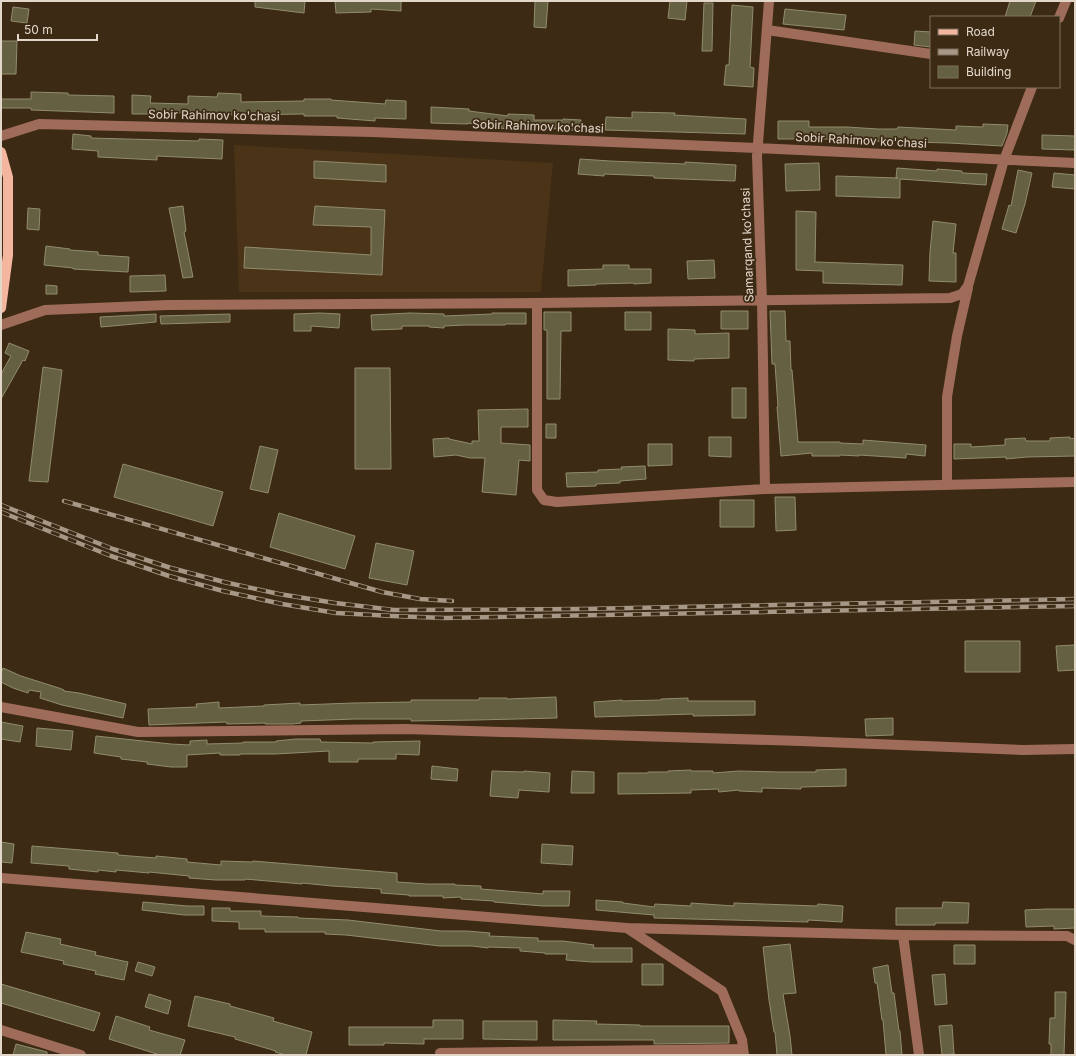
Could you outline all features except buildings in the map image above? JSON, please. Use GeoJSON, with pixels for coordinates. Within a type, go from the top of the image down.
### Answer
{"type":"FeatureCollection","features":[{"type":"Feature","properties":{"kind":"main road"},"geometry":{"type":"LineString","coordinates":[[1,152],[8,177],[8,255],[1,308]]}},
{"type":"Feature","properties":{"kind":"street","name":"Samarqand ko'chasi"},"geometry":{"type":"LineString","coordinates":[[765,489],[762,301],[757,148],[769,1]]}},
{"type":"Feature","properties":{"kind":"street"},"geometry":{"type":"LineString","coordinates":[[1060,16],[1066,1]]}},
{"type":"Feature","properties":{"kind":"street"},"geometry":{"type":"LineString","coordinates":[[767,30],[930,54]]}},
{"type":"Feature","properties":{"kind":"street"},"geometry":{"type":"LineString","coordinates":[[947,485],[947,397],[957,336],[968,286],[1004,160],[1032,88]]}},
{"type":"Feature","properties":{"kind":"street","name":"Sobir Rahimov ko'chasi"},"geometry":{"type":"LineString","coordinates":[[1,136],[40,124],[372,132],[1075,163]]}},
{"type":"Feature","properties":{"kind":"street"},"geometry":{"type":"LineString","coordinates":[[1,325],[45,310],[160,305],[762,301],[950,298],[962,294],[968,286]]}},
{"type":"Feature","properties":{"kind":"street"},"geometry":{"type":"LineString","coordinates":[[536,303],[537,490],[544,500],[557,502],[765,489],[1075,482]]}},
{"type":"Feature","properties":{"kind":"street"},"geometry":{"type":"LineString","coordinates":[[1,707],[138,732],[406,729],[1023,750],[1075,748]]}},
{"type":"Feature","properties":{"kind":"street"},"geometry":{"type":"LineString","coordinates":[[1,878],[626,928],[1067,936],[1075,940]]}},
{"type":"Feature","properties":{"kind":"street"},"geometry":{"type":"LineString","coordinates":[[440,1053],[744,1052],[742,1040],[722,991],[626,928]]}},
{"type":"Feature","properties":{"kind":"street"},"geometry":{"type":"LineString","coordinates":[[903,934],[919,1055]]}},
{"type":"Feature","properties":{"kind":"street"},"geometry":{"type":"LineString","coordinates":[[1,1030],[81,1055]]}},
{"type":"Feature","properties":{"kind":"shaded area"},"geometry":{"type":"Polygon","coordinates":[[[234,145],[553,163],[541,292],[239,292],[234,145]]]}},
{"type":"Feature","properties":{"kind":"railway"},"geometry":{"type":"LineString","coordinates":[[64,501],[382,592],[420,599],[452,601]]}},
{"type":"Feature","properties":{"kind":"railway"},"geometry":{"type":"LineString","coordinates":[[1,505],[113,549],[171,568],[224,582],[279,594],[394,610],[583,609],[1075,599]]}},
{"type":"Feature","properties":{"kind":"railway"},"geometry":{"type":"LineString","coordinates":[[1,512],[111,556],[169,576],[223,591],[282,604],[336,613],[444,618],[1075,606]]}}]}
